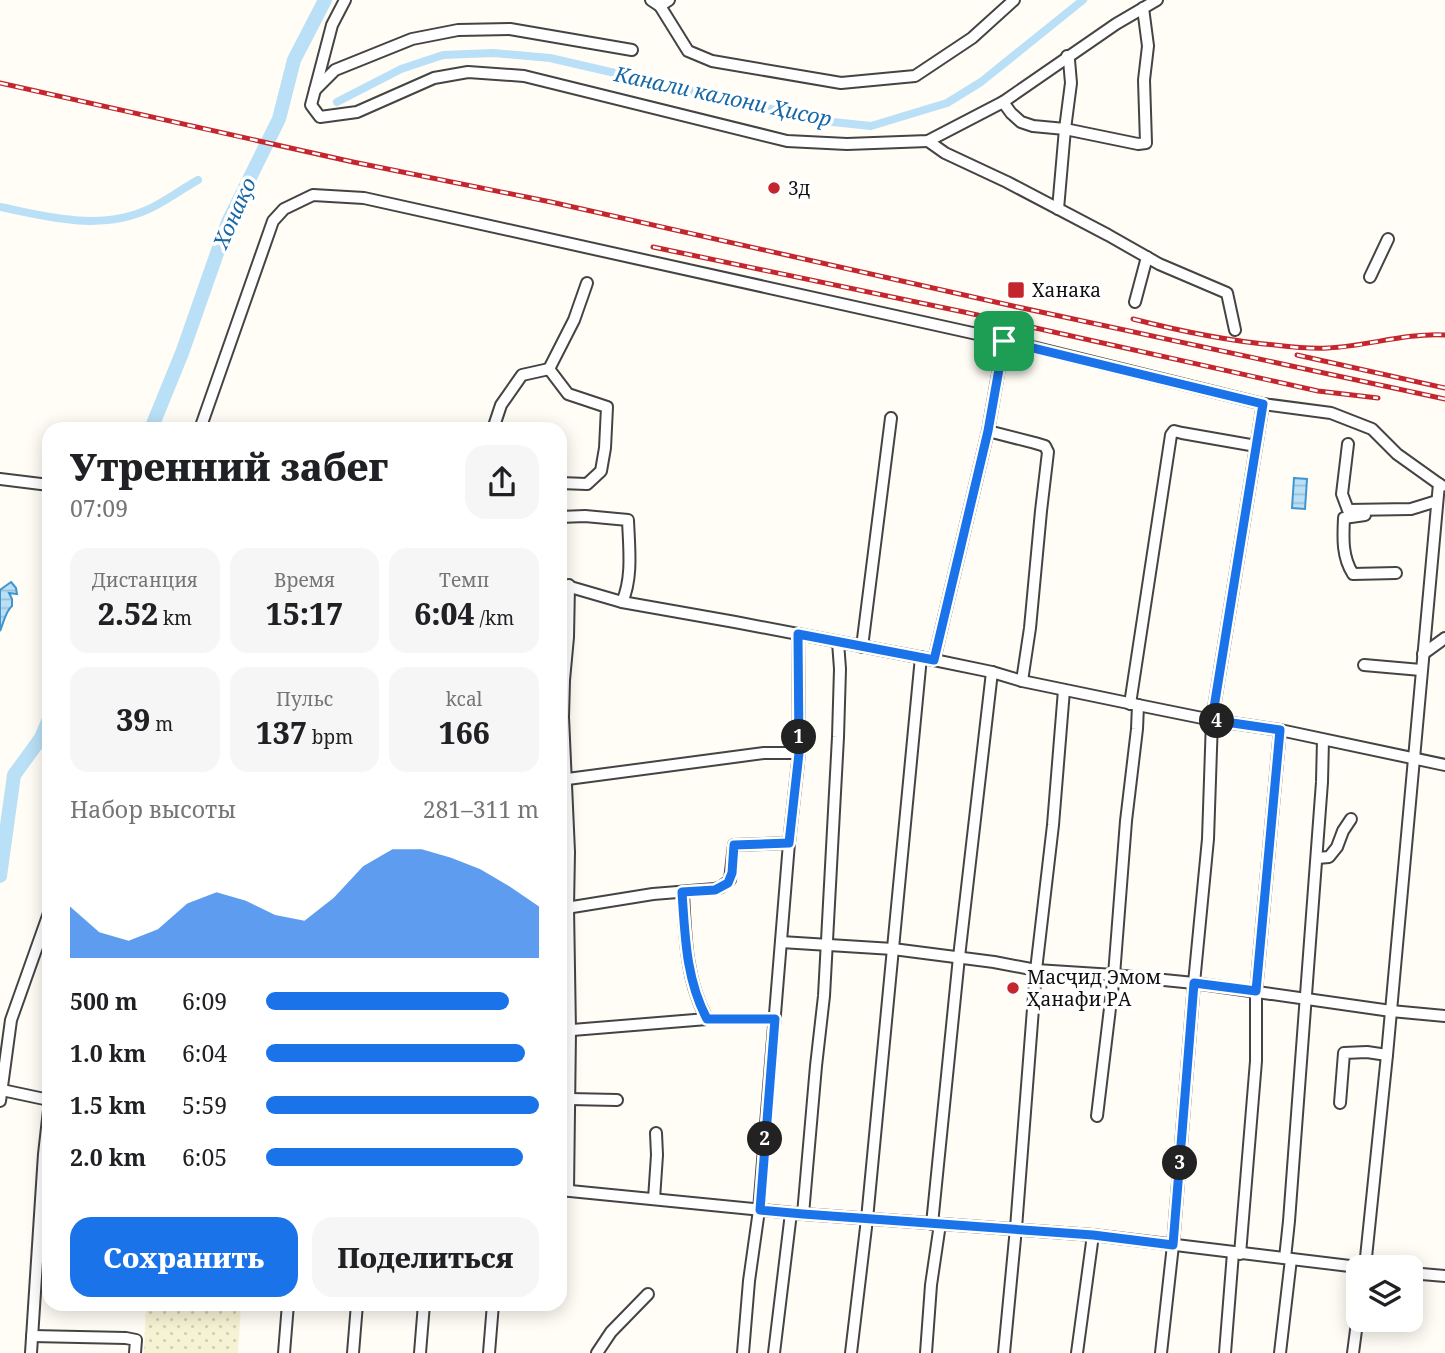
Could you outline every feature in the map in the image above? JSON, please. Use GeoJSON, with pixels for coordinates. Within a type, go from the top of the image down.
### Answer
{"type":"FeatureCollection","features":[{"type":"Feature","properties":{"kind":"street"},"geometry":{"type":"LineString","coordinates":[[345,0],[332,25],[313,92],[311,105],[320,117],[357,112],[434,78],[468,72],[524,76],[787,141],[847,144],[928,141],[1003,102],[1116,24],[1157,0]]}},
{"type":"Feature","properties":{"kind":"street"},"geometry":{"type":"LineString","coordinates":[[660,1],[688,51],[712,61],[841,83],[915,76],[972,38],[1014,0]]}},
{"type":"Feature","properties":{"kind":"street"},"geometry":{"type":"LineString","coordinates":[[1003,102],[1021,122],[1138,144],[1146,143],[1144,80],[1148,46],[1143,8]]}},
{"type":"Feature","properties":{"kind":"street"},"geometry":{"type":"LineString","coordinates":[[313,92],[335,70],[412,39],[458,30],[510,29],[632,50]]}},
{"type":"Feature","properties":{"kind":"street"},"geometry":{"type":"LineString","coordinates":[[1058,209],[1071,83],[1067,57]]}},
{"type":"Feature","properties":{"kind":"street"},"geometry":{"type":"LineString","coordinates":[[928,141],[945,153],[1058,209],[1159,264],[1227,293],[1235,330]]}},
{"type":"Feature","properties":{"kind":"street"},"geometry":{"type":"LineString","coordinates":[[202,422],[273,221],[284,209],[313,195],[364,198],[1004,341],[1263,404],[1331,413],[1372,429],[1397,454],[1442,485],[1437,501],[1366,1255]]}},
{"type":"Feature","properties":{"kind":"street"},"geometry":{"type":"LineString","coordinates":[[1370,277],[1388,239]]}},
{"type":"Feature","properties":{"kind":"street"},"geometry":{"type":"LineString","coordinates":[[1135,302],[1147,257]]}},
{"type":"Feature","properties":{"kind":"street"},"geometry":{"type":"LineString","coordinates":[[549,369],[574,320],[587,283]]}},
{"type":"Feature","properties":{"kind":"street"},"geometry":{"type":"LineString","coordinates":[[934,660],[988,431],[1004,341]]}},
{"type":"Feature","properties":{"kind":"street"},"geometry":{"type":"LineString","coordinates":[[495,422],[501,405],[522,374],[549,369]]}},
{"type":"Feature","properties":{"kind":"street"},"geometry":{"type":"LineString","coordinates":[[549,369],[568,394],[607,407],[601,471],[587,484],[567,483]]}},
{"type":"Feature","properties":{"kind":"street"},"geometry":{"type":"LineString","coordinates":[[1161,1353],[1173,1245],[1208,839],[1212,720],[1263,404]]}},
{"type":"Feature","properties":{"kind":"street"},"geometry":{"type":"LineString","coordinates":[[862,647],[891,418]]}},
{"type":"Feature","properties":{"kind":"street"},"geometry":{"type":"LineString","coordinates":[[988,431],[1045,446],[1048,452],[1022,681]]}},
{"type":"Feature","properties":{"kind":"street"},"geometry":{"type":"LineString","coordinates":[[1097,1116],[1114,975],[1126,821],[1137,729],[1134,704],[1171,435],[1177,431],[1256,446]]}},
{"type":"Feature","properties":{"kind":"street"},"geometry":{"type":"LineString","coordinates":[[1348,444],[1342,494],[1348,510],[1410,509],[1437,501]]}},
{"type":"Feature","properties":{"kind":"street"},"geometry":{"type":"LineString","coordinates":[[0,479],[42,484]]}},
{"type":"Feature","properties":{"kind":"street"},"geometry":{"type":"LineString","coordinates":[[1376,509],[1371,515],[1344,518],[1342,544],[1348,566],[1353,574],[1396,573]]}},
{"type":"Feature","properties":{"kind":"street"},"geometry":{"type":"LineString","coordinates":[[567,516],[628,520],[630,555],[627,590],[622,602]]}},
{"type":"Feature","properties":{"kind":"street"},"geometry":{"type":"LineString","coordinates":[[567,586],[622,602],[921,657],[1064,690],[1212,720],[1280,730],[1445,765]]}},
{"type":"Feature","properties":{"kind":"street"},"geometry":{"type":"LineString","coordinates":[[567,624],[567,648]]}},
{"type":"Feature","properties":{"kind":"street"},"geometry":{"type":"LineString","coordinates":[[743,1353],[748,1281],[760,1210],[789,843],[799,753],[798,634]]}},
{"type":"Feature","properties":{"kind":"street"},"geometry":{"type":"LineString","coordinates":[[1423,654],[1445,638]]}},
{"type":"Feature","properties":{"kind":"street"},"geometry":{"type":"LineString","coordinates":[[803,1214],[824,996],[838,737],[838,642]]}},
{"type":"Feature","properties":{"kind":"street"},"geometry":{"type":"LineString","coordinates":[[851,1353],[867,1219],[921,657]]}},
{"type":"Feature","properties":{"kind":"street"},"geometry":{"type":"LineString","coordinates":[[1364,665],[1421,670]]}},
{"type":"Feature","properties":{"kind":"street"},"geometry":{"type":"LineString","coordinates":[[926,1353],[959,957],[992,672]]}},
{"type":"Feature","properties":{"kind":"street"},"geometry":{"type":"LineString","coordinates":[[1004,1353],[1036,970],[1053,825],[1064,690]]}},
{"type":"Feature","properties":{"kind":"street"},"geometry":{"type":"LineString","coordinates":[[1225,1353],[1256,1062],[1256,991],[1280,730]]}},
{"type":"Feature","properties":{"kind":"street"},"geometry":{"type":"LineString","coordinates":[[1280,1353],[1317,858],[1323,740]]}},
{"type":"Feature","properties":{"kind":"street"},"geometry":{"type":"LineString","coordinates":[[567,779],[764,753],[799,753]]}},
{"type":"Feature","properties":{"kind":"street"},"geometry":{"type":"LineString","coordinates":[[1317,858],[1329,857],[1351,819]]}},
{"type":"Feature","properties":{"kind":"street"},"geometry":{"type":"LineString","coordinates":[[567,828],[567,874]]}},
{"type":"Feature","properties":{"kind":"street"},"geometry":{"type":"LineString","coordinates":[[567,908],[653,894],[715,890],[728,883],[732,873],[734,845],[789,843]]}},
{"type":"Feature","properties":{"kind":"street"},"geometry":{"type":"LineString","coordinates":[[682,892],[692,981],[696,997],[707,1019]]}},
{"type":"Feature","properties":{"kind":"street"},"geometry":{"type":"LineString","coordinates":[[42,932],[12,1020],[1,1095],[42,1099]]}},
{"type":"Feature","properties":{"kind":"street"},"geometry":{"type":"LineString","coordinates":[[781,942],[894,949],[1036,970],[1194,983],[1445,1016]]}},
{"type":"Feature","properties":{"kind":"street"},"geometry":{"type":"LineString","coordinates":[[567,1031],[707,1019],[775,1019]]}},
{"type":"Feature","properties":{"kind":"street"},"geometry":{"type":"LineString","coordinates":[[1340,1103],[1344,1053],[1387,1055]]}},
{"type":"Feature","properties":{"kind":"street"},"geometry":{"type":"LineString","coordinates":[[567,1065],[567,1123]]}},
{"type":"Feature","properties":{"kind":"street"},"geometry":{"type":"LineString","coordinates":[[569,1099],[617,1100]]}},
{"type":"Feature","properties":{"kind":"street"},"geometry":{"type":"LineString","coordinates":[[654,1199],[656,1133]]}},
{"type":"Feature","properties":{"kind":"street"},"geometry":{"type":"LineString","coordinates":[[567,1190],[791,1213],[1093,1235],[1346,1266]]}},
{"type":"Feature","properties":{"kind":"street"},"geometry":{"type":"LineString","coordinates":[[31,1353],[42,1194]]}},
{"type":"Feature","properties":{"kind":"street"},"geometry":{"type":"LineString","coordinates":[[774,1353],[791,1213]]}},
{"type":"Feature","properties":{"kind":"street"},"geometry":{"type":"LineString","coordinates":[[1077,1353],[1093,1235]]}},
{"type":"Feature","properties":{"kind":"street"},"geometry":{"type":"LineString","coordinates":[[1423,1274],[1445,1276]]}},
{"type":"Feature","properties":{"kind":"street"},"geometry":{"type":"LineString","coordinates":[[597,1353],[611,1332],[648,1294]]}},
{"type":"Feature","properties":{"kind":"street"},"geometry":{"type":"LineString","coordinates":[[284,1353],[287,1311]]}},
{"type":"Feature","properties":{"kind":"street"},"geometry":{"type":"LineString","coordinates":[[353,1353],[356,1311]]}},
{"type":"Feature","properties":{"kind":"street"},"geometry":{"type":"LineString","coordinates":[[420,1353],[423,1311]]}},
{"type":"Feature","properties":{"kind":"street"},"geometry":{"type":"LineString","coordinates":[[489,1353],[492,1311]]}},
{"type":"Feature","properties":{"kind":"street"},"geometry":{"type":"LineString","coordinates":[[1353,1353],[1356,1332]]}},
{"type":"Feature","properties":{"kind":"street"},"geometry":{"type":"LineString","coordinates":[[32,1336],[125,1338],[136,1340],[135,1353]]}},
{"type":"Feature","properties":{"kind":"shaded area"},"geometry":{"type":"Polygon","coordinates":[[[146,1311],[241,1311],[238,1353],[144,1353],[146,1311]]]}},
{"type":"Feature","properties":{"kind":"water"},"geometry":{"type":"Polygon","coordinates":[[[1294,478],[1307,479],[1305,509],[1292,508],[1294,478]]]}},
{"type":"Feature","properties":{"kind":"water"},"geometry":{"type":"Polygon","coordinates":[[[11,582],[17,594],[9,593],[12,606],[0,631],[0,590],[11,582]]]}},
{"type":"Feature","properties":{"kind":"waterway","name":"Хонақо"},"geometry":{"type":"LineString","coordinates":[[154,422],[182,353],[228,222],[279,119],[294,60],[325,0]]}},
{"type":"Feature","properties":{"kind":"waterway","name":"Канали калони Ҳисор"},"geometry":{"type":"LineString","coordinates":[[337,102],[401,69],[443,55],[493,53],[550,58],[823,121],[871,126],[947,103],[981,82],[1083,0]]}},
{"type":"Feature","properties":{"kind":"waterway","name":"Канали калони Ҳисор"},"geometry":{"type":"LineString","coordinates":[[0,207],[57,218],[95,221],[114,219],[151,208],[198,180]]}},
{"type":"Feature","properties":{"kind":"waterway","name":"Хонақо"},"geometry":{"type":"LineString","coordinates":[[0,876],[14,775],[42,736]]}},
{"type":"Feature","properties":{"kind":"railway"},"geometry":{"type":"LineString","coordinates":[[0,83],[1445,399]]}},
{"type":"Feature","properties":{"kind":"railway"},"geometry":{"type":"LineString","coordinates":[[653,247],[964,312],[1318,391],[1378,398]]}},
{"type":"Feature","properties":{"kind":"railway"},"geometry":{"type":"LineString","coordinates":[[1133,319],[1221,338],[1308,348],[1343,347],[1415,336],[1445,335]]}},
{"type":"Feature","properties":{"kind":"railway"},"geometry":{"type":"LineString","coordinates":[[1297,355],[1445,388]]}},
{"type":"Feature","properties":{"kind":"place","name":"3д"},"geometry":{"type":"Point","coordinates":[774,188]}},
{"type":"Feature","properties":{"kind":"place","name":"Ханака"},"geometry":{"type":"Point","coordinates":[1016,290]}},
{"type":"Feature","properties":{"kind":"place","name":"Масҷид Эмом Ҳанафи РА"},"geometry":{"type":"Point","coordinates":[1013,988]}},
{"type":"Feature","properties":{"kind":"route"},"geometry":{"type":"LineString","coordinates":[[1004,341],[1263,404],[1212,720],[1280,730],[1256,991],[1194,983],[1173,1245],[1016,1228],[760,1210],[775,1019],[707,1019],[696,997],[688,957],[682,892],[715,890],[728,883],[732,873],[734,845],[789,843],[799,753],[798,634],[934,660],[988,431],[1004,341]]}}]}
